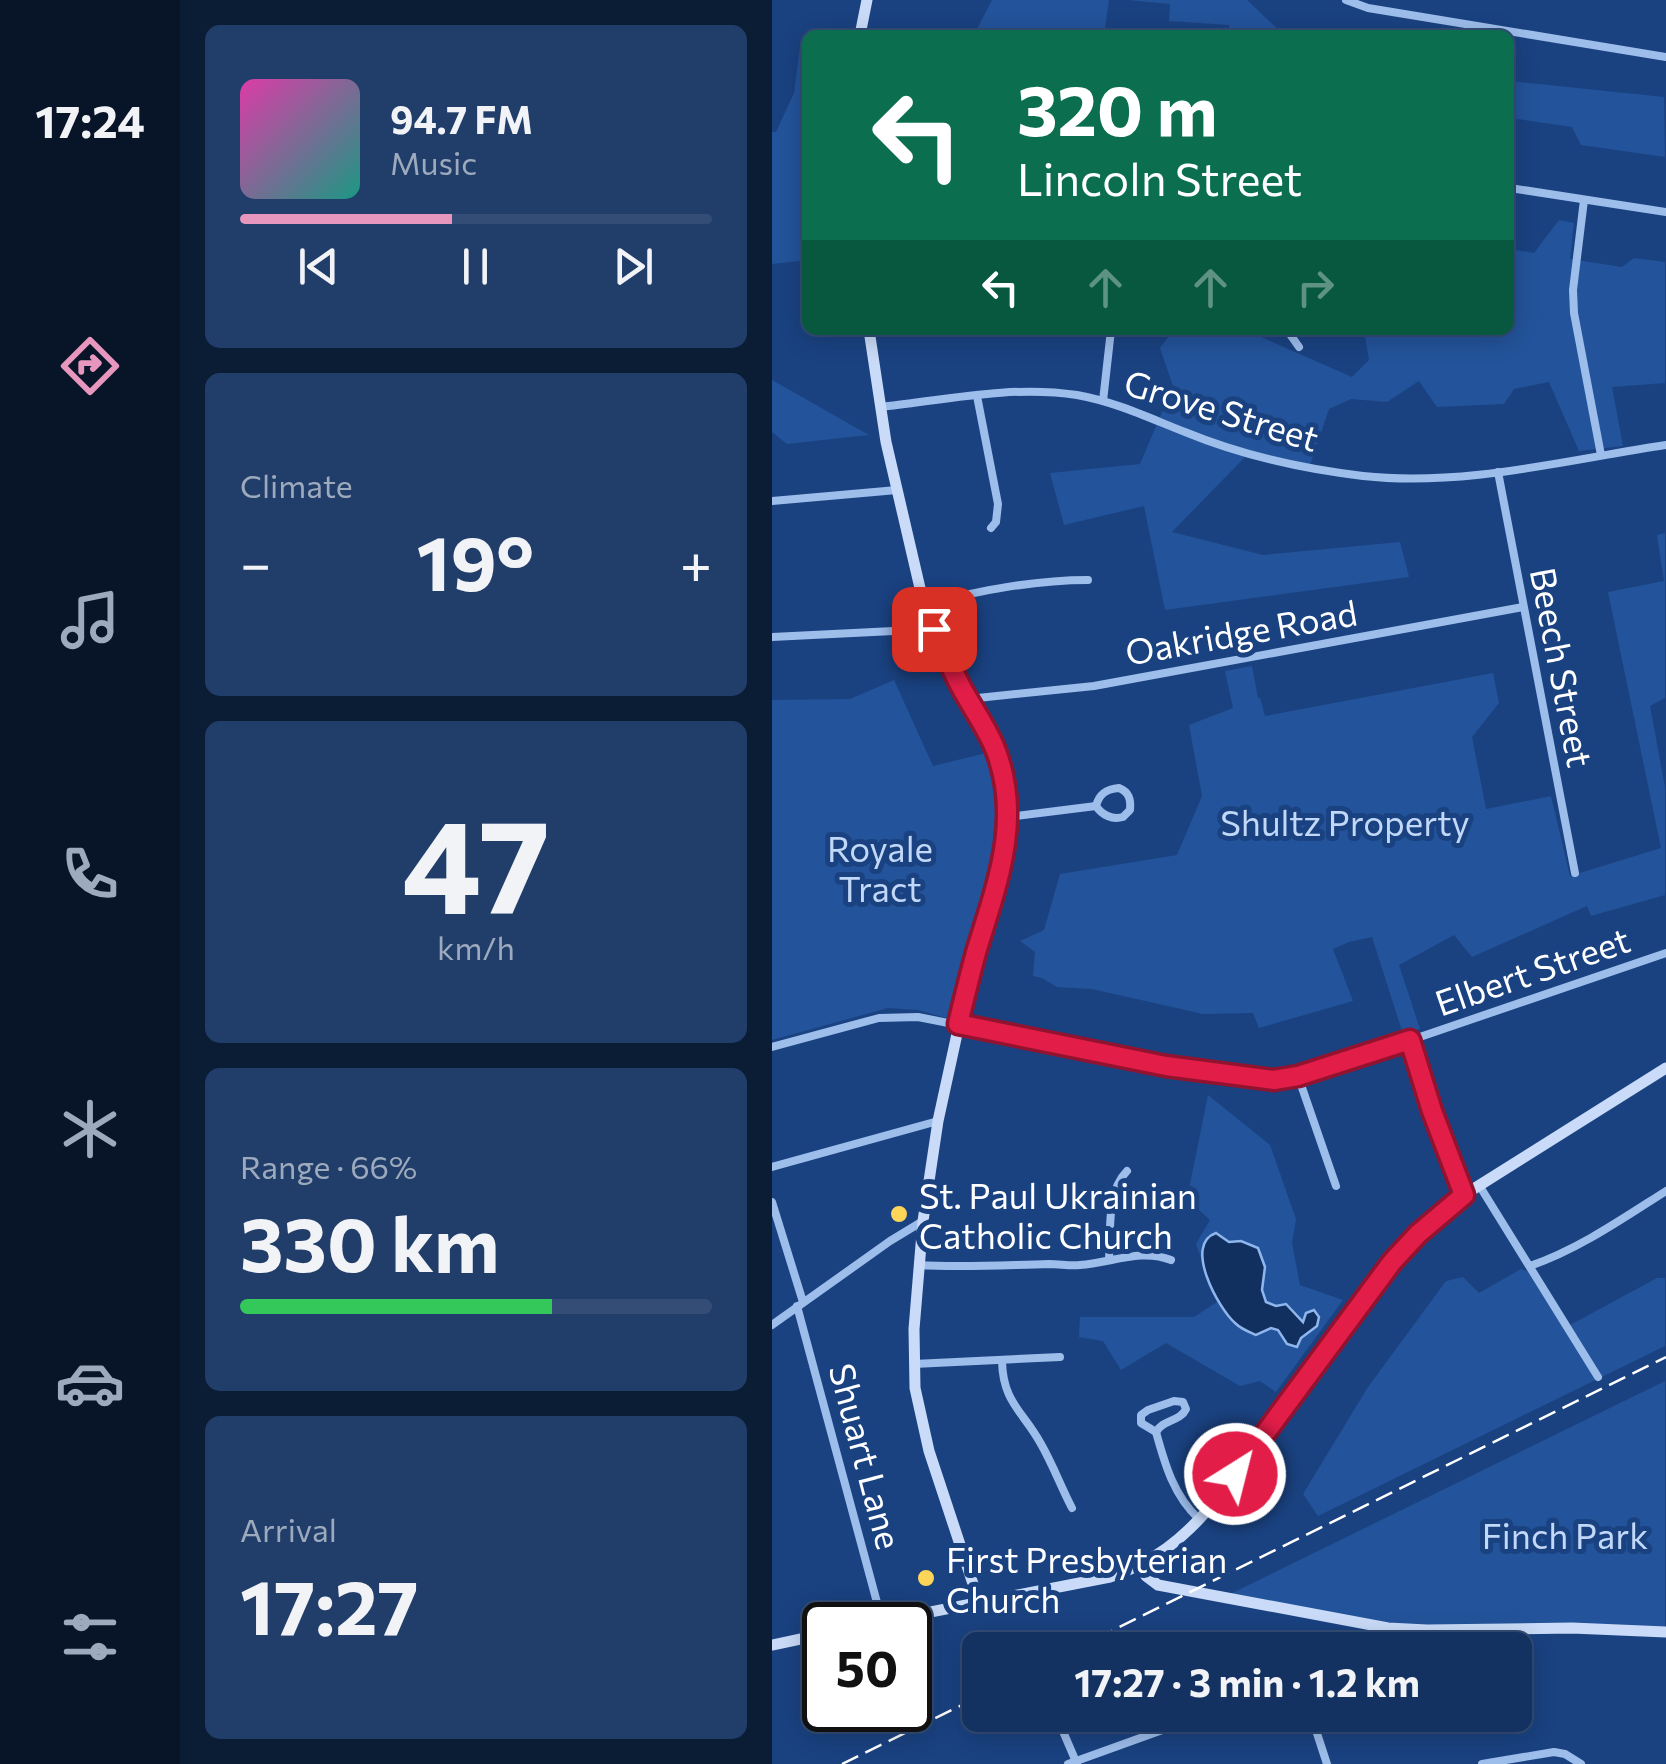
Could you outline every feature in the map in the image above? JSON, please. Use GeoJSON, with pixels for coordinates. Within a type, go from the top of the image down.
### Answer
{"type":"FeatureCollection","features":[{"type":"Feature","properties":{"kind":"main road"},"geometry":{"type":"LineString","coordinates":[[861,30],[867,0]]}},
{"type":"Feature","properties":{"kind":"main road"},"geometry":{"type":"LineString","coordinates":[[870,335],[880,407],[911,557],[934,629],[994,748],[1005,786],[1008,816],[997,887],[968,979],[938,1121],[922,1222],[914,1364],[915,1388],[929,1450],[979,1602]]}},
{"type":"Feature","properties":{"kind":"main road"},"geometry":{"type":"LineString","coordinates":[[932,1611],[1110,1577],[1140,1567],[1176,1543],[1200,1519],[1392,1262],[1418,1234],[1464,1195],[1666,1068]]}},
{"type":"Feature","properties":{"kind":"main road"},"geometry":{"type":"LineString","coordinates":[[1140,1567],[1151,1581],[1175,1590],[1388,1628],[1666,1632]]}},
{"type":"Feature","properties":{"kind":"main road"},"geometry":{"type":"LineString","coordinates":[[772,1645],[802,1639]]}},
{"type":"Feature","properties":{"kind":"street"},"geometry":{"type":"LineString","coordinates":[[1346,0],[1368,8],[1502,30]]}},
{"type":"Feature","properties":{"kind":"street"},"geometry":{"type":"LineString","coordinates":[[1514,32],[1666,57]]}},
{"type":"Feature","properties":{"kind":"street"},"geometry":{"type":"LineString","coordinates":[[1514,189],[1666,212]]}},
{"type":"Feature","properties":{"kind":"street"},"geometry":{"type":"LineString","coordinates":[[1584,200],[1572,290],[1601,455]]}},
{"type":"Feature","properties":{"kind":"street"},"geometry":{"type":"LineString","coordinates":[[1103,400],[1110,335]]}},
{"type":"Feature","properties":{"kind":"street"},"geometry":{"type":"LineString","coordinates":[[1291,335],[1299,347]]}},
{"type":"Feature","properties":{"kind":"street","name":"Grove Street"},"geometry":{"type":"LineString","coordinates":[[880,407],[1031,392],[1076,395],[1142,412],[1183,432],[1228,447],[1322,470],[1416,479],[1498,472],[1666,445]]}},
{"type":"Feature","properties":{"kind":"street"},"geometry":{"type":"LineString","coordinates":[[976,396],[998,504],[996,522],[991,528]]}},
{"type":"Feature","properties":{"kind":"street","name":"Beech Street"},"geometry":{"type":"LineString","coordinates":[[1498,472],[1575,872]]}},
{"type":"Feature","properties":{"kind":"street"},"geometry":{"type":"LineString","coordinates":[[772,500],[897,490]]}},
{"type":"Feature","properties":{"kind":"street"},"geometry":{"type":"LineString","coordinates":[[925,604],[982,590],[1088,580]]}},
{"type":"Feature","properties":{"kind":"street","name":"Oakridge Road"},"geometry":{"type":"LineString","coordinates":[[968,699],[1094,686],[1524,607]]}},
{"type":"Feature","properties":{"kind":"street"},"geometry":{"type":"LineString","coordinates":[[772,637],[934,629]]}},
{"type":"Feature","properties":{"kind":"street"},"geometry":{"type":"LineString","coordinates":[[1008,816],[1096,806],[1110,818],[1123,817],[1130,810],[1130,798],[1123,790],[1111,789],[1100,795],[1096,806]]}},
{"type":"Feature","properties":{"kind":"street","name":"Elbert Street"},"geometry":{"type":"LineString","coordinates":[[772,1047],[892,1016],[918,1017],[1166,1066],[1274,1080],[1410,1040],[1666,953]]}},
{"type":"Feature","properties":{"kind":"street"},"geometry":{"type":"LineString","coordinates":[[1410,1040],[1464,1195]]}},
{"type":"Feature","properties":{"kind":"street"},"geometry":{"type":"LineString","coordinates":[[1298,1076],[1336,1186]]}},
{"type":"Feature","properties":{"kind":"street"},"geometry":{"type":"LineString","coordinates":[[772,1168],[938,1121]]}},
{"type":"Feature","properties":{"kind":"street"},"geometry":{"type":"LineString","coordinates":[[1109,1260],[1115,1190],[1127,1171]]}},
{"type":"Feature","properties":{"kind":"street"},"geometry":{"type":"LineString","coordinates":[[1480,1185],[1598,1376]]}},
{"type":"Feature","properties":{"kind":"street"},"geometry":{"type":"LineString","coordinates":[[1530,1266],[1586,1241],[1666,1191]]}},
{"type":"Feature","properties":{"kind":"street","name":"Shuart Lane"},"geometry":{"type":"LineString","coordinates":[[772,1202],[877,1602]]}},
{"type":"Feature","properties":{"kind":"street"},"geometry":{"type":"LineString","coordinates":[[772,1325],[922,1222]]}},
{"type":"Feature","properties":{"kind":"street"},"geometry":{"type":"LineString","coordinates":[[918,1264],[958,1268],[1075,1266],[1146,1254],[1171,1260]]}},
{"type":"Feature","properties":{"kind":"street"},"geometry":{"type":"LineString","coordinates":[[914,1364],[1060,1357]]}},
{"type":"Feature","properties":{"kind":"street"},"geometry":{"type":"LineString","coordinates":[[1002,1361],[1009,1398],[1041,1444],[1072,1508]]}},
{"type":"Feature","properties":{"kind":"street"},"geometry":{"type":"LineString","coordinates":[[1156,1432],[1162,1424],[1185,1414],[1183,1402],[1142,1414],[1141,1423],[1156,1432],[1178,1495],[1200,1519]]}},
{"type":"Feature","properties":{"kind":"street"},"geometry":{"type":"LineString","coordinates":[[1388,1628],[1388,1632]]}},
{"type":"Feature","properties":{"kind":"street"},"geometry":{"type":"LineString","coordinates":[[1444,1632],[1450,1630]]}},
{"type":"Feature","properties":{"kind":"street"},"geometry":{"type":"LineString","coordinates":[[1062,1732],[1073,1763],[1158,1732]]}},
{"type":"Feature","properties":{"kind":"street"},"geometry":{"type":"LineString","coordinates":[[1317,1732],[1327,1764]]}},
{"type":"Feature","properties":{"kind":"street"},"geometry":{"type":"LineString","coordinates":[[1483,1764],[1556,1752],[1581,1764]]}},
{"type":"Feature","properties":{"kind":"green space"},"geometry":{"type":"Polygon","coordinates":[[[992,0],[1109,0],[1105,30],[977,30],[992,0]]]}},
{"type":"Feature","properties":{"kind":"green space"},"geometry":{"type":"Polygon","coordinates":[[[1128,0],[1247,0],[1279,30],[1229,30],[1229,25],[1169,21],[1170,4],[1128,0]]]}},
{"type":"Feature","properties":{"kind":"green space"},"geometry":{"type":"Polygon","coordinates":[[[800,47],[802,261],[772,264],[772,132],[776,132],[794,93],[800,47]]]}},
{"type":"Feature","properties":{"kind":"green space"},"geometry":{"type":"Polygon","coordinates":[[[1514,81],[1664,97],[1665,157],[1581,145],[1572,127],[1514,119],[1514,81]]]}},
{"type":"Feature","properties":{"kind":"green space"},"geometry":{"type":"Polygon","coordinates":[[[1559,220],[1574,223],[1570,259],[1622,267],[1634,258],[1665,262],[1665,383],[1612,387],[1623,446],[1579,451],[1549,382],[1514,389],[1504,404],[1437,407],[1419,381],[1387,402],[1351,399],[1329,409],[1309,468],[1248,454],[1172,532],[1263,555],[1400,542],[1409,577],[1165,610],[1144,506],[1064,525],[1050,473],[1140,464],[1173,386],[1160,348],[1170,335],[1256,335],[1352,377],[1369,360],[1365,335],[1514,335],[1514,250],[1534,253],[1559,220]]]}},
{"type":"Feature","properties":{"kind":"green space"},"geometry":{"type":"Polygon","coordinates":[[[772,380],[869,435],[787,444],[772,432],[772,380]]]}},
{"type":"Feature","properties":{"kind":"green space","name":"Shultz Property"},"geometry":{"type":"Polygon","coordinates":[[[1665,533],[1665,698],[1650,706],[1665,787],[1665,895],[1591,916],[1587,906],[1472,957],[1454,935],[1399,965],[1420,1029],[1403,1034],[1372,937],[1333,949],[1353,1001],[1259,1028],[1253,1013],[1203,1014],[1092,989],[1057,987],[1033,976],[1035,952],[1020,941],[1044,930],[1060,874],[1177,855],[1202,796],[1189,725],[1233,708],[1225,671],[1252,666],[1265,716],[1493,673],[1499,703],[1472,737],[1486,809],[1551,796],[1570,876],[1661,848],[1608,592],[1664,581],[1657,535],[1665,533]]]}},
{"type":"Feature","properties":{"kind":"green space","name":"Royale Tract"},"geometry":{"type":"Polygon","coordinates":[[[894,680],[933,766],[986,753],[997,787],[998,828],[993,868],[950,1019],[918,1010],[888,1008],[772,1040],[772,700],[850,699],[894,680]]]}},
{"type":"Feature","properties":{"kind":"green space"},"geometry":{"type":"Polygon","coordinates":[[[1208,1095],[1270,1145],[1296,1219],[1292,1243],[1300,1285],[1343,1300],[1276,1392],[1260,1381],[1240,1386],[1166,1343],[1121,1370],[1103,1341],[1079,1337],[1080,1317],[1194,1317],[1217,1302],[1196,1244],[1210,1220],[1187,1199],[1208,1095]]]}},
{"type":"Feature","properties":{"kind":"green space"},"geometry":{"type":"Polygon","coordinates":[[[1521,1269],[1538,1275],[1570,1325],[1657,1278],[1665,1278],[1665,1346],[1318,1516],[1303,1494],[1368,1387],[1446,1281],[1463,1277],[1479,1293],[1521,1269]]]}},
{"type":"Feature","properties":{"kind":"green space","name":"Finch Park"},"geometry":{"type":"Polygon","coordinates":[[[1665,1381],[1665,1628],[1386,1628],[1216,1601],[1665,1381]]]}},
{"type":"Feature","properties":{"kind":"shaded area"},"geometry":{"type":"Polygon","coordinates":[[[1216,1233],[1229,1242],[1241,1241],[1258,1248],[1265,1267],[1262,1290],[1266,1302],[1286,1304],[1303,1322],[1306,1313],[1314,1310],[1319,1317],[1317,1326],[1301,1338],[1297,1347],[1287,1344],[1278,1330],[1271,1328],[1256,1335],[1228,1315],[1213,1291],[1203,1262],[1207,1239],[1216,1233]]]}},
{"type":"Feature","properties":{"kind":"railway"},"geometry":{"type":"LineString","coordinates":[[1109,1632],[1666,1357]]}},
{"type":"Feature","properties":{"kind":"railway"},"geometry":{"type":"LineString","coordinates":[[842,1764],[962,1705]]}},
{"type":"Feature","properties":{"kind":"place","name":"St. Paul Ukrainian Catholic Church"},"geometry":{"type":"Point","coordinates":[899,1214]}},
{"type":"Feature","properties":{"kind":"place","name":"First Presbyterian Church"},"geometry":{"type":"Point","coordinates":[926,1578]}},
{"type":"Feature","properties":{"kind":"route"},"geometry":{"type":"LineString","coordinates":[[934,629],[994,748],[1008,806],[1002,868],[958,1024],[1166,1066],[1274,1080],[1410,1040],[1464,1195],[1392,1262],[1235,1474]]}}]}
